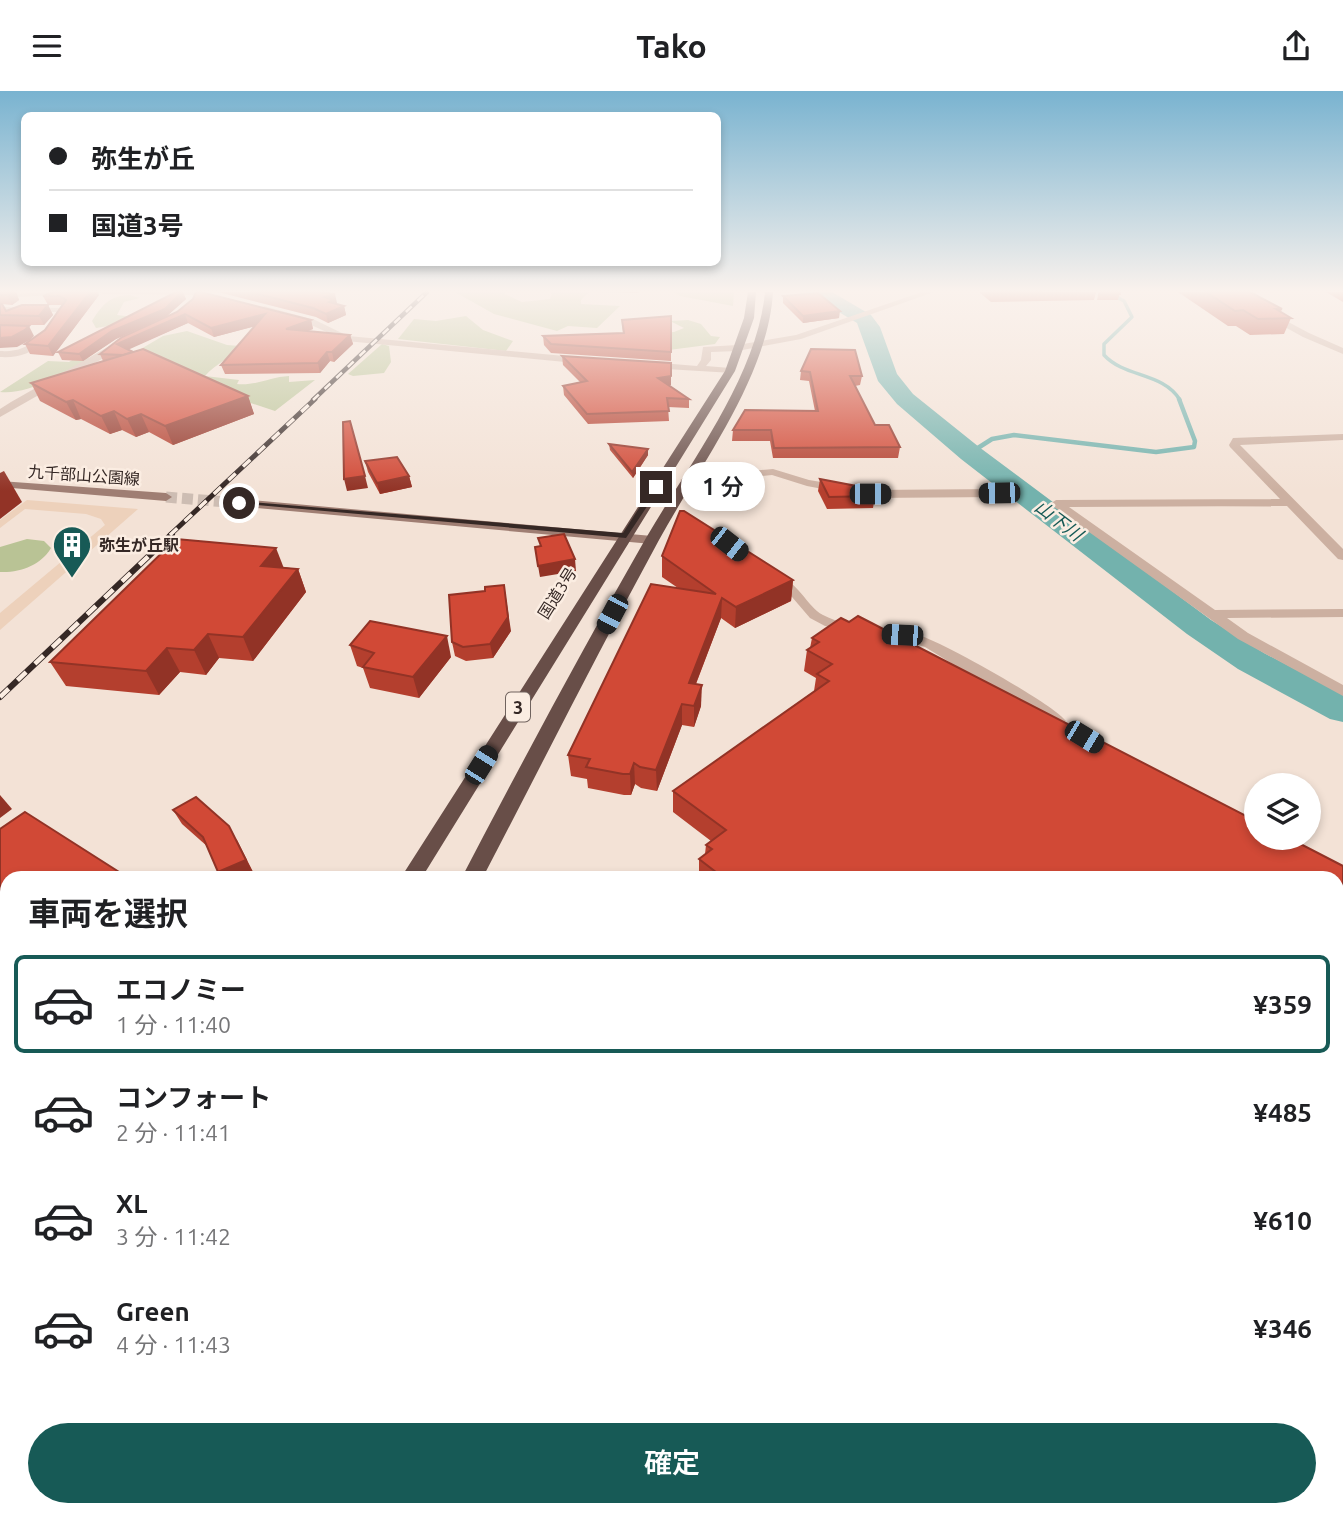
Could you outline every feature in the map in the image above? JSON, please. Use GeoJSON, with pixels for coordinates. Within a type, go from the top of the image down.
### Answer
{"type":"FeatureCollection","features":[{"type":"Feature","properties":{"kind":"highway","name":"国道3号"},"geometry":{"type":"LineString","coordinates":[[415,871],[730,371],[734,358]]}},
{"type":"Feature","properties":{"kind":"highway","name":"3"},"geometry":{"type":"LineString","coordinates":[[475,871],[652,540],[669,523],[686,480],[749,373],[754,358]]}},
{"type":"Feature","properties":{"kind":"main road","name":"九千部山公園線"},"geometry":{"type":"LineString","coordinates":[[0,484],[166,497]]}},
{"type":"Feature","properties":{"kind":"main road"},"geometry":{"type":"LineString","coordinates":[[239,503],[652,540]]}},
{"type":"Feature","properties":{"kind":"street"},"geometry":{"type":"LineString","coordinates":[[0,414],[31,393],[100,358]]}},
{"type":"Feature","properties":{"kind":"street"},"geometry":{"type":"LineString","coordinates":[[560,358],[597,362]]}},
{"type":"Feature","properties":{"kind":"street"},"geometry":{"type":"LineString","coordinates":[[699,369],[706,358]]}},
{"type":"Feature","properties":{"kind":"street"},"geometry":{"type":"LineString","coordinates":[[633,364],[730,371]]}},
{"type":"Feature","properties":{"kind":"street"},"geometry":{"type":"LineString","coordinates":[[1343,437],[1237,440],[1234,445],[1343,556]]}},
{"type":"Feature","properties":{"kind":"street"},"geometry":{"type":"LineString","coordinates":[[686,480],[773,472],[807,483],[870,494],[999,493]]}},
{"type":"Feature","properties":{"kind":"street"},"geometry":{"type":"LineString","coordinates":[[1288,502],[1056,504],[1244,636],[1343,691]]}},
{"type":"Feature","properties":{"kind":"street"},"geometry":{"type":"LineString","coordinates":[[758,567],[803,600],[806,608],[815,616],[836,625],[878,634],[902,635],[931,644],[1068,727]]}},
{"type":"Feature","properties":{"kind":"street"},"geometry":{"type":"LineString","coordinates":[[1212,614],[1343,613]]}},
{"type":"Feature","properties":{"kind":"green space"},"geometry":{"type":"Polygon","coordinates":[[[74,358],[90,359],[35,386],[0,392],[48,361],[69,362],[74,358]]]}},
{"type":"Feature","properties":{"kind":"green space"},"geometry":{"type":"Polygon","coordinates":[[[151,358],[226,358],[205,376],[239,380],[237,384],[289,376],[289,382],[315,380],[275,411],[217,392],[204,376],[151,358]]]}},
{"type":"Feature","properties":{"kind":"green space"},"geometry":{"type":"Polygon","coordinates":[[[366,358],[391,358],[384,373],[353,376],[348,374],[366,358]]]}},
{"type":"Feature","properties":{"kind":"green space"},"geometry":{"type":"Polygon","coordinates":[[[27,539],[44,541],[51,548],[42,559],[29,567],[0,572],[0,547],[27,539]]]}},
{"type":"Feature","properties":{"kind":"shaded area"},"geometry":{"type":"Polygon","coordinates":[[[27,500],[138,509],[0,630],[0,613],[105,525],[101,519],[86,514],[25,509],[0,528],[0,520],[27,500]]]}},
{"type":"Feature","properties":{"kind":"building"},"geometry":{"type":"Polygon","coordinates":[[[112,358],[164,358],[248,396],[165,426],[141,414],[127,419],[114,411],[101,416],[73,400],[66,402],[31,383],[112,358]]]}},
{"type":"Feature","properties":{"kind":"building"},"geometry":{"type":"Polygon","coordinates":[[[227,358],[322,358],[318,363],[221,365],[227,358]]]}},
{"type":"Feature","properties":{"kind":"building"},"geometry":{"type":"Polygon","coordinates":[[[564,358],[671,363],[671,376],[658,378],[689,399],[667,398],[669,411],[587,414],[563,386],[587,381],[564,358]]]}},
{"type":"Feature","properties":{"kind":"building"},"geometry":{"type":"Polygon","coordinates":[[[807,358],[857,358],[862,376],[850,376],[875,425],[889,425],[900,447],[774,448],[771,430],[733,430],[745,410],[818,411],[810,372],[801,371],[807,358]]]}},
{"type":"Feature","properties":{"kind":"building"},"geometry":{"type":"Polygon","coordinates":[[[350,421],[365,476],[344,479],[343,422],[350,421]]]}},
{"type":"Feature","properties":{"kind":"building"},"geometry":{"type":"Polygon","coordinates":[[[609,444],[648,449],[632,472],[609,444]]]}},
{"type":"Feature","properties":{"kind":"building"},"geometry":{"type":"Polygon","coordinates":[[[397,457],[409,476],[377,483],[365,461],[397,457]]]}},
{"type":"Feature","properties":{"kind":"building"},"geometry":{"type":"Polygon","coordinates":[[[820,479],[872,489],[875,496],[829,497],[820,479]]]}},
{"type":"Feature","properties":{"kind":"building"},"geometry":{"type":"Polygon","coordinates":[[[680,511],[793,580],[736,607],[722,598],[689,683],[702,685],[694,706],[682,704],[656,770],[634,763],[630,774],[586,767],[590,759],[568,755],[651,584],[716,594],[662,556],[680,511]]]}},
{"type":"Feature","properties":{"kind":"building"},"geometry":{"type":"Polygon","coordinates":[[[564,534],[575,559],[538,566],[535,547],[541,546],[538,538],[564,534]]]}},
{"type":"Feature","properties":{"kind":"building"},"geometry":{"type":"Polygon","coordinates":[[[176,539],[276,548],[261,566],[298,569],[243,637],[208,634],[194,650],[167,648],[146,671],[50,662],[176,539]]]}},
{"type":"Feature","properties":{"kind":"building"},"geometry":{"type":"Polygon","coordinates":[[[504,585],[508,617],[490,644],[463,647],[452,642],[449,595],[485,591],[485,587],[504,585]]]}},
{"type":"Feature","properties":{"kind":"building"},"geometry":{"type":"Polygon","coordinates":[[[858,616],[1244,815],[1244,850],[1312,850],[1343,866],[1343,871],[715,871],[699,859],[712,849],[706,845],[726,830],[673,791],[829,681],[817,674],[832,664],[807,650],[819,642],[812,638],[841,618],[849,622],[858,616]]]}},
{"type":"Feature","properties":{"kind":"building"},"geometry":{"type":"Polygon","coordinates":[[[370,621],[447,636],[413,677],[363,667],[374,653],[350,645],[370,621]]]}},
{"type":"Feature","properties":{"kind":"building"},"geometry":{"type":"Polygon","coordinates":[[[196,797],[229,826],[246,860],[218,871],[203,837],[173,810],[196,797]]]}},
{"type":"Feature","properties":{"kind":"building"},"geometry":{"type":"Polygon","coordinates":[[[25,812],[117,871],[0,871],[0,829],[25,812]]]}},
{"type":"Feature","properties":{"kind":"waterway","name":"山下川"},"geometry":{"type":"LineString","coordinates":[[880,358],[886,376],[905,399],[970,453],[1199,627],[1251,661],[1343,710]]}},
{"type":"Feature","properties":{"kind":"waterway"},"geometry":{"type":"LineString","coordinates":[[1108,358],[1122,368],[1164,384],[1180,400]]}},
{"type":"Feature","properties":{"kind":"waterway"},"geometry":{"type":"LineString","coordinates":[[970,453],[992,439],[1014,435],[1156,452],[1194,447],[1195,441],[1179,399]]}},
{"type":"Feature","properties":{"kind":"tunnel"},"geometry":{"type":"LineString","coordinates":[[166,497],[239,503]]}},
{"type":"Feature","properties":{"kind":"railway"},"geometry":{"type":"LineString","coordinates":[[313,400],[357,358]]}},
{"type":"Feature","properties":{"kind":"railway"},"geometry":{"type":"LineString","coordinates":[[170,535],[315,399]]}},
{"type":"Feature","properties":{"kind":"railway"},"geometry":{"type":"LineString","coordinates":[[0,697],[172,534]]}},
{"type":"Feature","properties":{"kind":"place","name":"弥生が丘駅"},"geometry":{"type":"Point","coordinates":[72,579]}},
{"type":"Feature","properties":{"kind":"route"},"geometry":{"type":"LineString","coordinates":[[239,503],[626,536],[656,487]]}}]}
